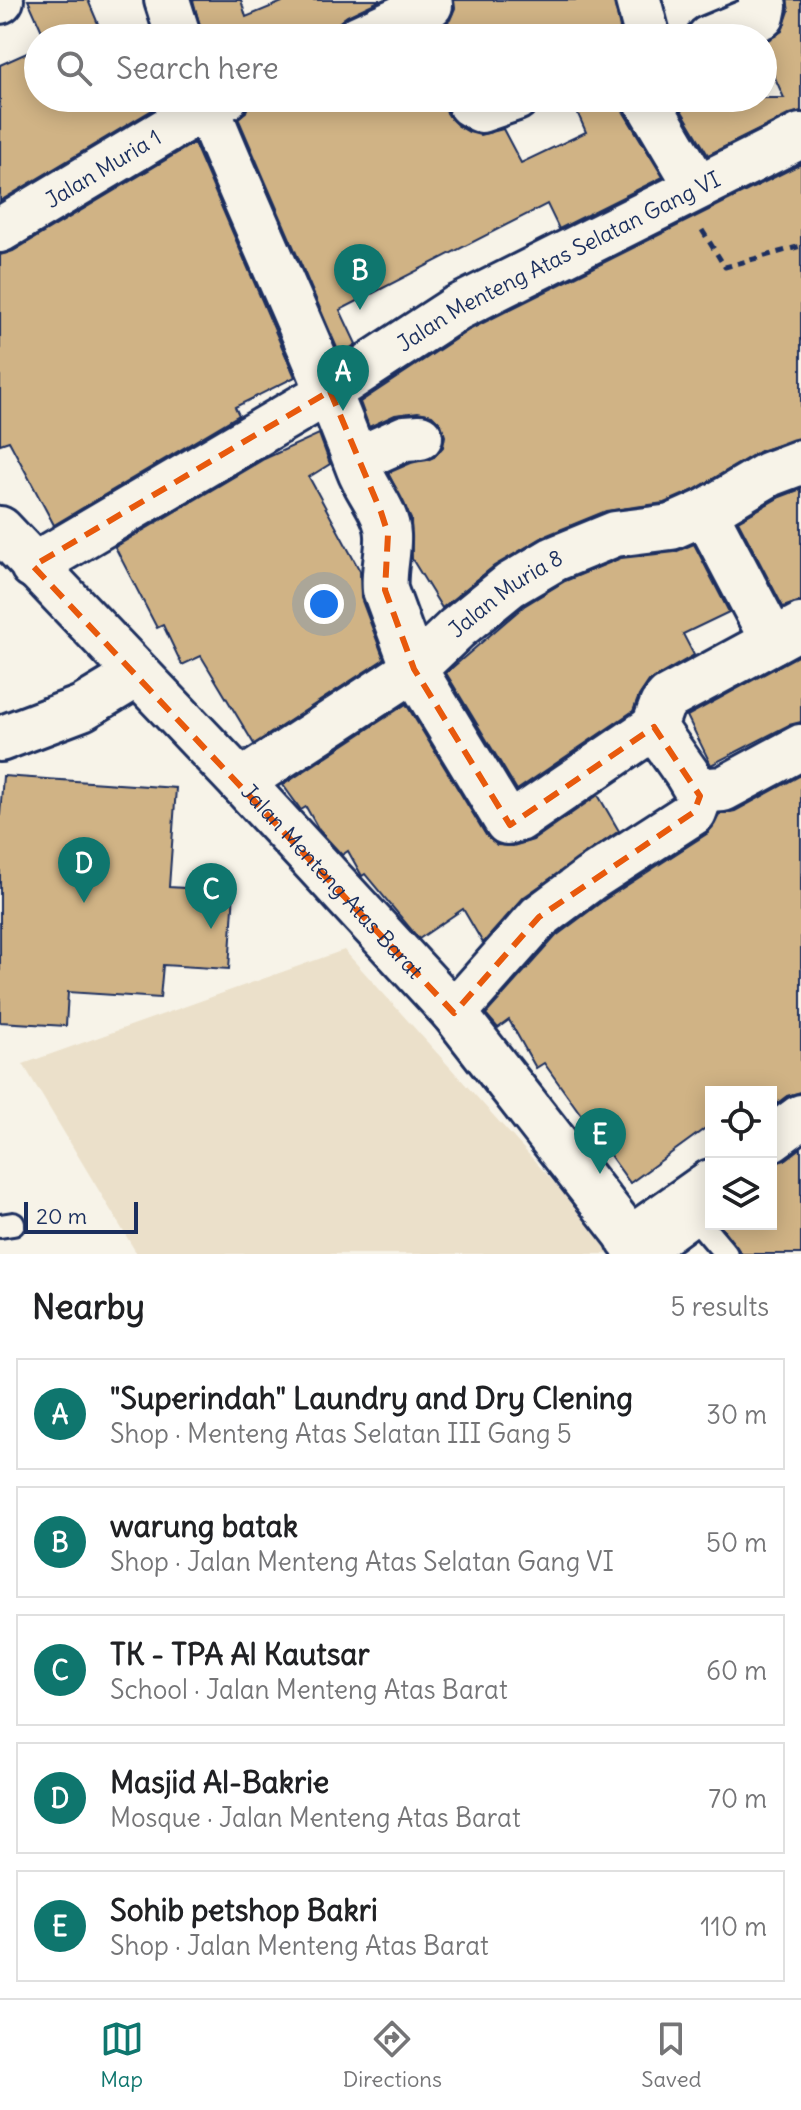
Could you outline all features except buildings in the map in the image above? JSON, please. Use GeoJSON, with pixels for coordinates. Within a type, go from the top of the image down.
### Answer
{"type":"FeatureCollection","features":[{"type":"Feature","properties":{"kind":"street"},"geometry":{"type":"LineString","coordinates":[[167,0],[175,24]]}},
{"type":"Feature","properties":{"kind":"street"},"geometry":{"type":"LineString","coordinates":[[638,0],[644,24]]}},
{"type":"Feature","properties":{"kind":"street"},"geometry":{"type":"LineString","coordinates":[[743,24],[762,16],[764,6],[761,0]]}},
{"type":"Feature","properties":{"kind":"street"},"geometry":{"type":"LineString","coordinates":[[402,24],[434,14]]}},
{"type":"Feature","properties":{"kind":"street","name":"Jalan Muria 1"},"geometry":{"type":"LineString","coordinates":[[0,230],[194,112]]}},
{"type":"Feature","properties":{"kind":"street"},"geometry":{"type":"LineString","coordinates":[[216,112],[330,391],[364,484],[381,512],[388,534],[385,590],[414,669],[507,822],[519,819],[654,727]]}},
{"type":"Feature","properties":{"kind":"street"},"geometry":{"type":"LineString","coordinates":[[652,112],[688,190]]}},
{"type":"Feature","properties":{"kind":"street","name":"Jalan Menteng Atas Selatan Gang VI"},"geometry":{"type":"LineString","coordinates":[[33,566],[330,391],[457,308],[801,136]]}},
{"type":"Feature","properties":{"kind":"street"},"geometry":{"type":"LineString","coordinates":[[356,460],[405,438],[420,437]]}},
{"type":"Feature","properties":{"kind":"street","name":"Jalan Muria 8"},"geometry":{"type":"LineString","coordinates":[[241,782],[414,669],[457,628],[510,585],[554,559],[604,538],[671,527],[705,512],[769,474],[801,462]]}},
{"type":"Feature","properties":{"kind":"street"},"geometry":{"type":"LineString","coordinates":[[454,1013],[539,917],[590,879],[694,812],[700,796],[654,727],[654,720],[668,698],[787,633],[705,512]]}},
{"type":"Feature","properties":{"kind":"street","name":"Jalan Menteng Atas Barat"},"geometry":{"type":"LineString","coordinates":[[0,529],[241,782],[454,1013],[642,1249]]}},
{"type":"Feature","properties":{"kind":"street"},"geometry":{"type":"LineString","coordinates":[[0,739],[82,708],[137,675]]}},
{"type":"Feature","properties":{"kind":"street"},"geometry":{"type":"LineString","coordinates":[[697,791],[723,789],[801,747]]}},
{"type":"Feature","properties":{"kind":"street"},"geometry":{"type":"LineString","coordinates":[[777,1135],[801,1117]]}},
{"type":"Feature","properties":{"kind":"street"},"geometry":{"type":"LineString","coordinates":[[642,1249],[705,1188]]}},
{"type":"Feature","properties":{"kind":"lane"},"geometry":{"type":"LineString","coordinates":[[642,1249],[698,1221],[726,1254]]}},
{"type":"Feature","properties":{"kind":"path"},"geometry":{"type":"LineString","coordinates":[[688,190],[725,267],[801,246]]}},
{"type":"Feature","properties":{"kind":"highlighted area"},"geometry":{"type":"Polygon","coordinates":[[[330,391],[388,534],[385,590],[414,669],[510,825],[654,727],[700,796],[694,812],[539,917],[454,1013],[33,566],[330,391]]]}},
{"type":"Feature","properties":{"kind":"shaded area"},"geometry":{"type":"Polygon","coordinates":[[[344,950],[588,1220],[615,1254],[137,1254],[23,1064],[344,950]]]}},
{"type":"Feature","properties":{"kind":"place","name":"warung batak"},"geometry":{"type":"Point","coordinates":[360,310]}},
{"type":"Feature","properties":{"kind":"place","name":"\"Superindah\" Laundry and Dry Clening"},"geometry":{"type":"Point","coordinates":[343,411]}},
{"type":"Feature","properties":{"kind":"place","name":"Masjid Al-Bakrie"},"geometry":{"type":"Point","coordinates":[84,903]}},
{"type":"Feature","properties":{"kind":"place","name":"TK - TPA Al Kautsar"},"geometry":{"type":"Point","coordinates":[211,929]}},
{"type":"Feature","properties":{"kind":"place","name":"Sohib petshop Bakri"},"geometry":{"type":"Point","coordinates":[600,1174]}}]}
